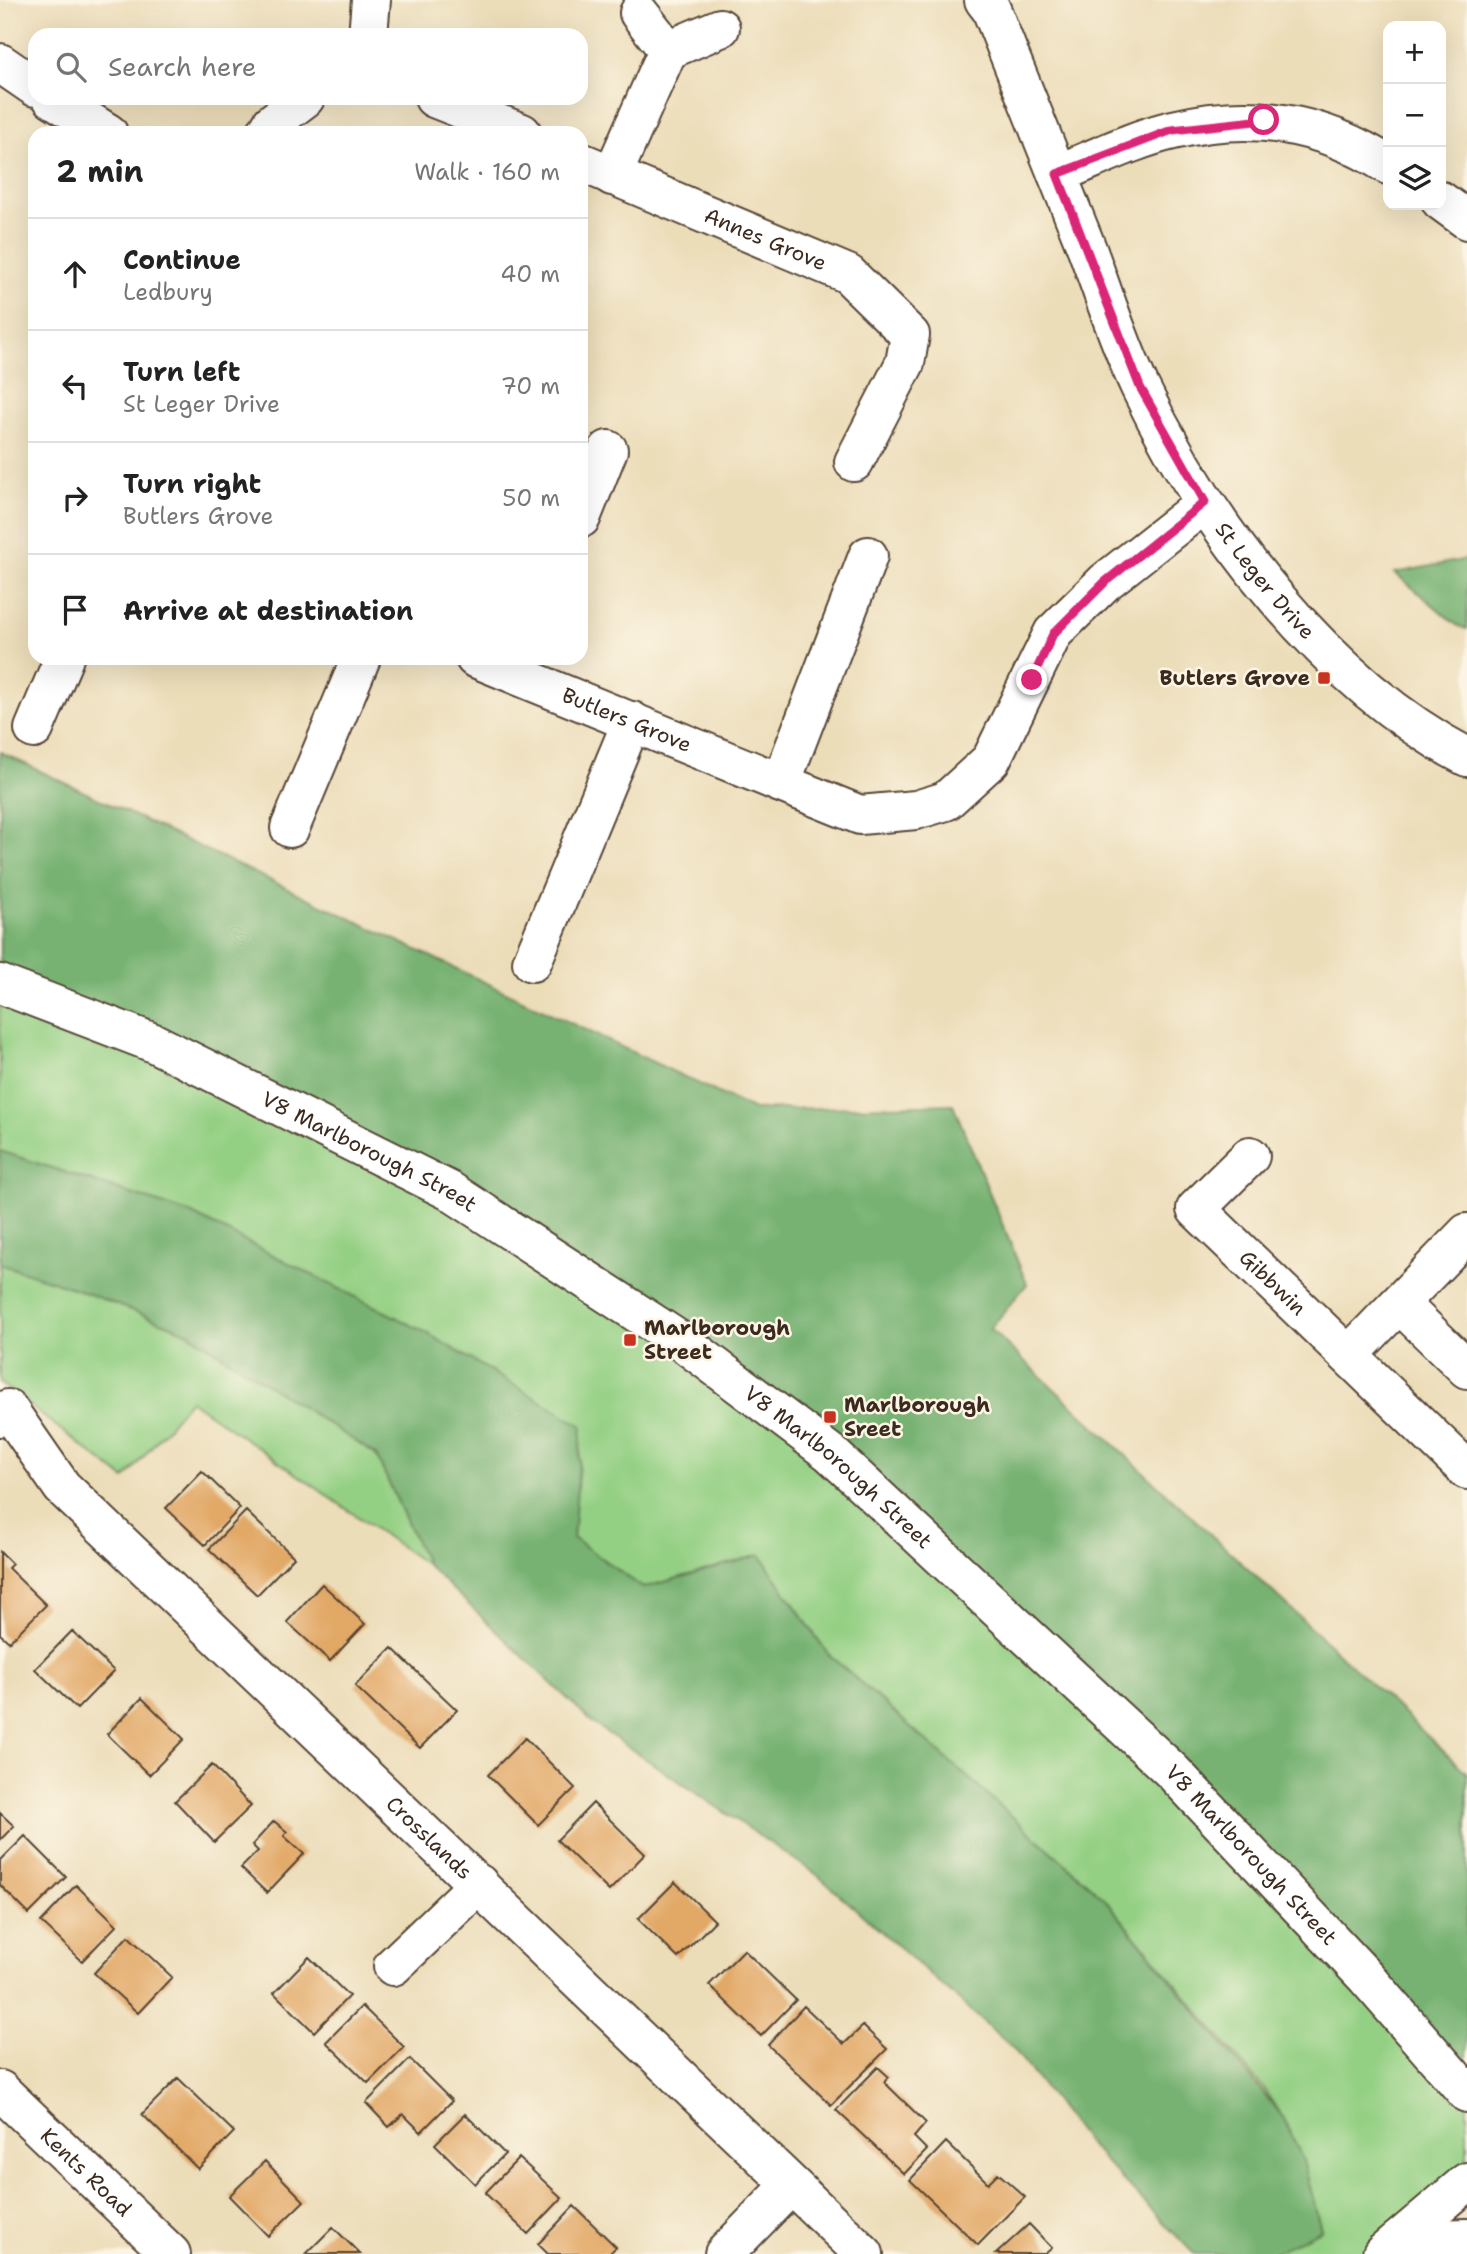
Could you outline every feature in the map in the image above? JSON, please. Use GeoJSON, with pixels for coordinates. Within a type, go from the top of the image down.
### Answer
{"type":"FeatureCollection","features":[{"type":"Feature","properties":{"kind":"street"},"geometry":{"type":"LineString","coordinates":[[369,28],[371,0]]}},
{"type":"Feature","properties":{"kind":"street","name":"St Leger Drive"},"geometry":{"type":"LineString","coordinates":[[984,0],[1057,174],[1140,387],[1205,502],[1272,595],[1353,679],[1467,757]]}},
{"type":"Feature","properties":{"kind":"street"},"geometry":{"type":"LineString","coordinates":[[639,13],[668,50],[720,28]]}},
{"type":"Feature","properties":{"kind":"street","name":"Annes Grove"},"geometry":{"type":"LineString","coordinates":[[668,50],[596,169],[848,274],[910,334],[905,363],[854,462]]}},
{"type":"Feature","properties":{"kind":"street"},"geometry":{"type":"LineString","coordinates":[[0,63],[28,82]]}},
{"type":"Feature","properties":{"kind":"street"},"geometry":{"type":"LineString","coordinates":[[63,105],[97,126]]}},
{"type":"Feature","properties":{"kind":"street"},"geometry":{"type":"LineString","coordinates":[[270,126],[296,105]]}},
{"type":"Feature","properties":{"kind":"street"},"geometry":{"type":"LineString","coordinates":[[452,105],[504,126]]}},
{"type":"Feature","properties":{"kind":"street"},"geometry":{"type":"LineString","coordinates":[[1057,174],[1172,130],[1264,120],[1312,128],[1363,149],[1383,162]]}},
{"type":"Feature","properties":{"kind":"street"},"geometry":{"type":"LineString","coordinates":[[1446,205],[1467,220]]}},
{"type":"Feature","properties":{"kind":"street"},"geometry":{"type":"LineString","coordinates":[[588,500],[608,450]]}},
{"type":"Feature","properties":{"kind":"street","name":"Butlers Grove"},"geometry":{"type":"LineString","coordinates":[[522,667],[632,721],[860,815],[916,810],[946,800],[991,760],[1053,634],[1105,582],[1205,502]]}},
{"type":"Feature","properties":{"kind":"street"},"geometry":{"type":"LineString","coordinates":[[781,783],[868,556]]}},
{"type":"Feature","properties":{"kind":"street"},"geometry":{"type":"LineString","coordinates":[[34,729],[61,665]]}},
{"type":"Feature","properties":{"kind":"street"},"geometry":{"type":"LineString","coordinates":[[290,828],[358,665]]}},
{"type":"Feature","properties":{"kind":"street"},"geometry":{"type":"LineString","coordinates":[[532,962],[632,721]]}},
{"type":"Feature","properties":{"kind":"street","name":"V8 Marlborough Street"},"geometry":{"type":"LineString","coordinates":[[0,984],[154,1043],[450,1191],[688,1346],[830,1453],[1173,1772],[1366,1977],[1467,2093]]}},
{"type":"Feature","properties":{"kind":"street","name":"Gibbwin"},"geometry":{"type":"LineString","coordinates":[[1250,1156],[1196,1209],[1467,1470]]}},
{"type":"Feature","properties":{"kind":"street"},"geometry":{"type":"LineString","coordinates":[[1349,1355],[1467,1233]]}},
{"type":"Feature","properties":{"kind":"street"},"geometry":{"type":"LineString","coordinates":[[1400,1304],[1467,1369]]}},
{"type":"Feature","properties":{"kind":"street","name":"Crosslands"},"geometry":{"type":"LineString","coordinates":[[4,1413],[62,1487],[864,2254]]}},
{"type":"Feature","properties":{"kind":"street"},"geometry":{"type":"LineString","coordinates":[[393,1966],[480,1884]]}},
{"type":"Feature","properties":{"kind":"street","name":"Kents Road"},"geometry":{"type":"LineString","coordinates":[[0,2090],[171,2254]]}},
{"type":"Feature","properties":{"kind":"street"},"geometry":{"type":"LineString","coordinates":[[1390,2247],[1467,2182]]}},
{"type":"Feature","properties":{"kind":"street"},"geometry":{"type":"LineString","coordinates":[[724,2254],[791,2185]]}},
{"type":"Feature","properties":{"kind":"street"},"geometry":{"type":"LineString","coordinates":[[1390,2247],[1467,2238]]}},
{"type":"Feature","properties":{"kind":"green space"},"geometry":{"type":"Polygon","coordinates":[[[1467,559],[1467,629],[1458,626],[1395,573],[1467,559]]]}},
{"type":"Feature","properties":{"kind":"green space"},"geometry":{"type":"Polygon","coordinates":[[[0,752],[754,1110],[953,1104],[1027,1284],[990,1329],[1467,1773],[1467,2093],[830,1453],[450,1191],[0,984],[0,752]]]}},
{"type":"Feature","properties":{"kind":"green space"},"geometry":{"type":"Polygon","coordinates":[[[0,984],[450,1191],[830,1453],[1467,2093],[1467,2182],[1400,2239],[1467,2254],[1270,2254],[1321,2229],[1292,2139],[1263,2088],[1103,1897],[828,1654],[760,1555],[643,1588],[573,1538],[581,1426],[192,1214],[0,1151],[0,984]]]}},
{"type":"Feature","properties":{"kind":"green space"},"geometry":{"type":"Polygon","coordinates":[[[0,1151],[192,1214],[425,1332],[582,1426],[573,1538],[643,1588],[760,1555],[828,1654],[1103,1897],[1283,2117],[1303,2160],[1321,2230],[1270,2254],[1194,2254],[1090,2146],[1012,2047],[816,1874],[594,1724],[427,1565],[376,1455],[187,1332],[79,1290],[0,1264],[0,1151]]]}},
{"type":"Feature","properties":{"kind":"green space"},"geometry":{"type":"Polygon","coordinates":[[[0,1264],[79,1290],[187,1332],[376,1455],[427,1565],[190,1400],[125,1479],[0,1383],[0,1264]]]}},
{"type":"Feature","properties":{"kind":"building"},"geometry":{"type":"Polygon","coordinates":[[[202,1471],[240,1508],[205,1545],[166,1508],[202,1471]]]}},
{"type":"Feature","properties":{"kind":"building"},"geometry":{"type":"Polygon","coordinates":[[[246,1511],[294,1557],[257,1595],[209,1549],[246,1511]]]}},
{"type":"Feature","properties":{"kind":"building"},"geometry":{"type":"Polygon","coordinates":[[[0,1552],[12,1564],[8,1568],[46,1605],[9,1642],[0,1634],[0,1552]]]}},
{"type":"Feature","properties":{"kind":"building"},"geometry":{"type":"Polygon","coordinates":[[[322,1584],[365,1624],[330,1661],[287,1622],[322,1584]]]}},
{"type":"Feature","properties":{"kind":"building"},"geometry":{"type":"Polygon","coordinates":[[[72,1631],[114,1671],[77,1709],[35,1669],[72,1631]]]}},
{"type":"Feature","properties":{"kind":"building"},"geometry":{"type":"Polygon","coordinates":[[[392,1648],[457,1710],[420,1748],[355,1686],[392,1648]]]}},
{"type":"Feature","properties":{"kind":"building"},"geometry":{"type":"Polygon","coordinates":[[[142,1698],[184,1739],[149,1775],[107,1734],[142,1698]]]}},
{"type":"Feature","properties":{"kind":"building"},"geometry":{"type":"Polygon","coordinates":[[[525,1738],[575,1788],[538,1825],[488,1775],[525,1738]]]}},
{"type":"Feature","properties":{"kind":"building"},"geometry":{"type":"Polygon","coordinates":[[[212,1765],[251,1806],[214,1842],[175,1801],[212,1765]]]}},
{"type":"Feature","properties":{"kind":"building"},"geometry":{"type":"Polygon","coordinates":[[[593,1803],[645,1854],[609,1891],[557,1840],[593,1803]]]}},
{"type":"Feature","properties":{"kind":"building"},"geometry":{"type":"Polygon","coordinates":[[[0,1813],[14,1826],[0,1840],[0,1813]]]}},
{"type":"Feature","properties":{"kind":"building"},"geometry":{"type":"Polygon","coordinates":[[[274,1821],[287,1832],[284,1836],[304,1854],[267,1893],[241,1868],[258,1851],[252,1845],[274,1821]]]}},
{"type":"Feature","properties":{"kind":"building"},"geometry":{"type":"Polygon","coordinates":[[[25,1836],[66,1877],[29,1914],[0,1885],[0,1861],[25,1836]]]}},
{"type":"Feature","properties":{"kind":"building"},"geometry":{"type":"Polygon","coordinates":[[[675,1882],[715,1921],[678,1958],[638,1919],[675,1882]]]}},
{"type":"Feature","properties":{"kind":"building"},"geometry":{"type":"Polygon","coordinates":[[[76,1885],[117,1925],[82,1961],[41,1922],[76,1885]]]}},
{"type":"Feature","properties":{"kind":"building"},"geometry":{"type":"Polygon","coordinates":[[[128,1936],[172,1977],[138,2013],[94,1973],[128,1936]]]}},
{"type":"Feature","properties":{"kind":"building"},"geometry":{"type":"Polygon","coordinates":[[[744,1950],[796,2000],[761,2036],[709,1985],[744,1950]]]}},
{"type":"Feature","properties":{"kind":"building"},"geometry":{"type":"Polygon","coordinates":[[[309,1957],[349,1996],[314,2032],[274,1993],[309,1957]]]}},
{"type":"Feature","properties":{"kind":"building"},"geometry":{"type":"Polygon","coordinates":[[[362,2006],[404,2047],[368,2083],[326,2042],[362,2006]]]}},
{"type":"Feature","properties":{"kind":"building"},"geometry":{"type":"Polygon","coordinates":[[[804,2006],[844,2044],[863,2026],[887,2049],[831,2105],[768,2045],[804,2006]]]}},
{"type":"Feature","properties":{"kind":"building"},"geometry":{"type":"Polygon","coordinates":[[[410,2059],[452,2101],[421,2132],[403,2114],[389,2127],[366,2103],[410,2059]]]}},
{"type":"Feature","properties":{"kind":"building"},"geometry":{"type":"Polygon","coordinates":[[[878,2067],[889,2077],[884,2082],[926,2123],[914,2137],[927,2150],[904,2174],[836,2110],[878,2067]]]}},
{"type":"Feature","properties":{"kind":"building"},"geometry":{"type":"Polygon","coordinates":[[[178,2078],[234,2132],[198,2169],[142,2114],[178,2078]]]}},
{"type":"Feature","properties":{"kind":"building"},"geometry":{"type":"Polygon","coordinates":[[[465,2114],[505,2154],[475,2184],[435,2144],[465,2114]]]}},
{"type":"Feature","properties":{"kind":"building"},"geometry":{"type":"Polygon","coordinates":[[[946,2142],[988,2183],[998,2173],[1025,2197],[978,2245],[910,2180],[946,2142]]]}},
{"type":"Feature","properties":{"kind":"building"},"geometry":{"type":"Polygon","coordinates":[[[519,2158],[562,2198],[528,2234],[485,2193],[519,2158]]]}},
{"type":"Feature","properties":{"kind":"building"},"geometry":{"type":"Polygon","coordinates":[[[265,2161],[304,2201],[268,2236],[229,2196],[265,2161]]]}},
{"type":"Feature","properties":{"kind":"building"},"geometry":{"type":"Polygon","coordinates":[[[574,2206],[616,2247],[609,2254],[548,2254],[538,2244],[574,2206]]]}},
{"type":"Feature","properties":{"kind":"building"},"geometry":{"type":"Polygon","coordinates":[[[1029,2224],[1052,2248],[1045,2254],[996,2254],[1029,2224]]]}},
{"type":"Feature","properties":{"kind":"building"},"geometry":{"type":"Polygon","coordinates":[[[333,2227],[360,2254],[306,2254],[333,2227]]]}},
{"type":"Feature","properties":{"kind":"place","name":"Butlers Grove"},"geometry":{"type":"Point","coordinates":[1324,678]}},
{"type":"Feature","properties":{"kind":"place","name":"Marlborough Street"},"geometry":{"type":"Point","coordinates":[630,1340]}},
{"type":"Feature","properties":{"kind":"place","name":"Marlborough Sreet"},"geometry":{"type":"Point","coordinates":[830,1417]}},
{"type":"Feature","properties":{"kind":"route"},"geometry":{"type":"LineString","coordinates":[[1032,680],[1053,634],[1105,582],[1205,502],[1140,387],[1057,174],[1172,130],[1264,120]]}}]}
